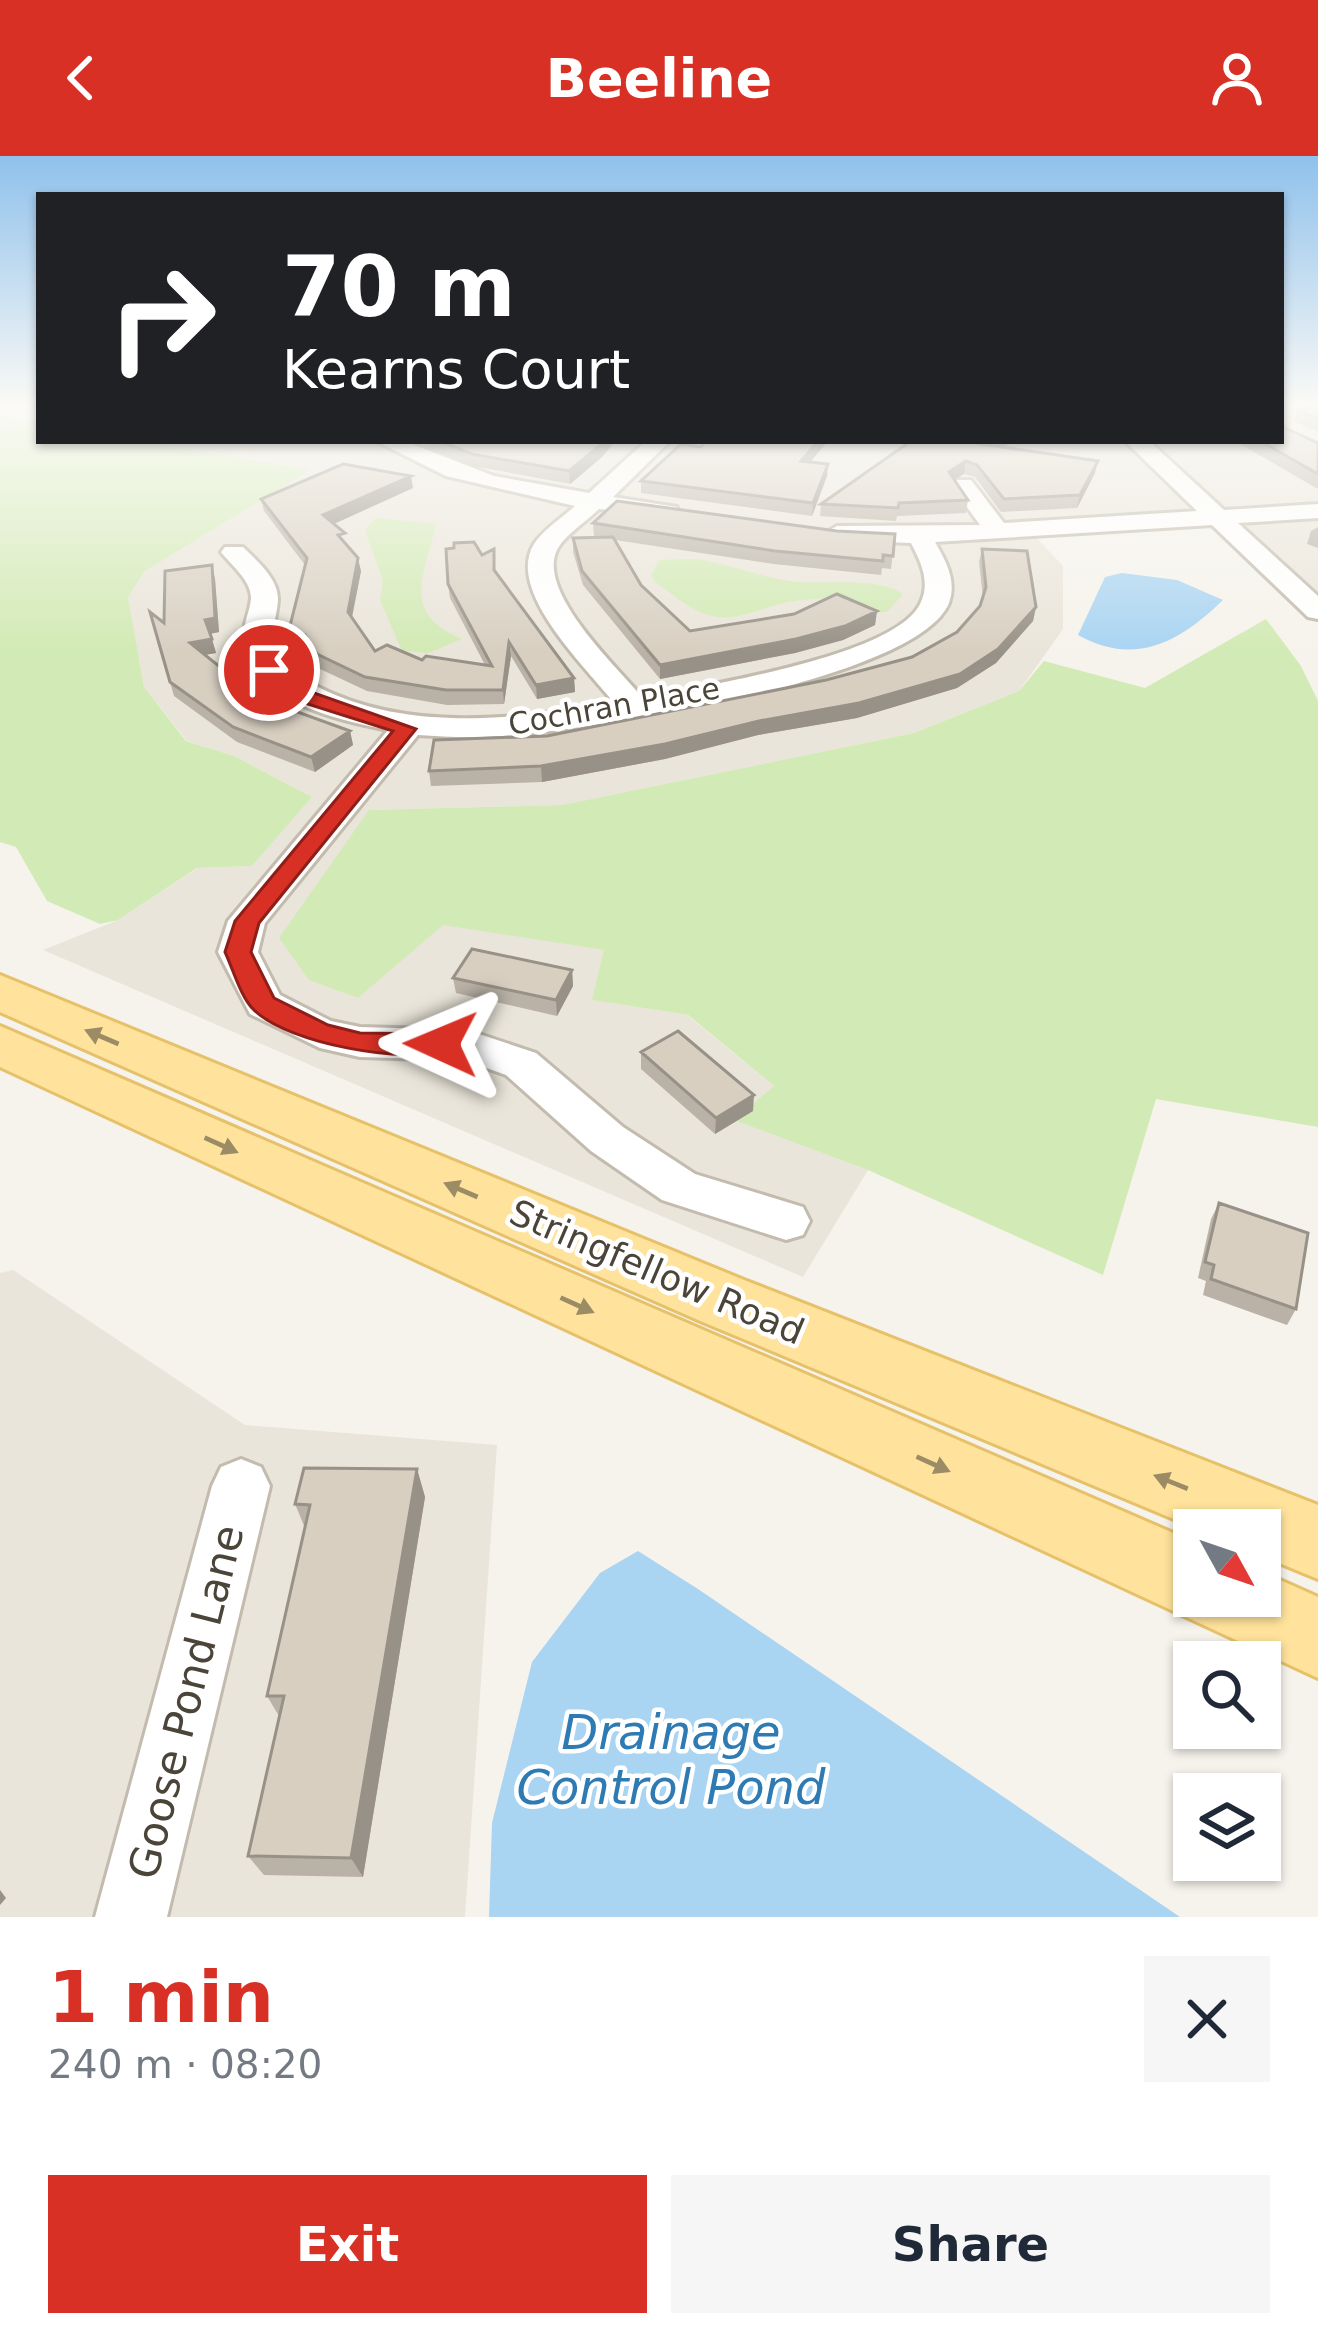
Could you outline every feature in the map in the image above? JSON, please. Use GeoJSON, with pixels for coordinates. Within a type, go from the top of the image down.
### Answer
{"type":"FeatureCollection","features":[{"type":"Feature","properties":{"kind":"main road","name":"Stringfellow Road"},"geometry":{"type":"LineString","coordinates":[[0,992],[721,1300],[1318,1542]]}},
{"type":"Feature","properties":{"kind":"main road","name":"Stringfellow Road"},"geometry":{"type":"LineString","coordinates":[[0,1045],[1173,1573]]}},
{"type":"Feature","properties":{"kind":"main road"},"geometry":{"type":"LineString","coordinates":[[1273,1617],[1318,1637]]}},
{"type":"Feature","properties":{"kind":"street"},"geometry":{"type":"LineString","coordinates":[[529,488],[704,517]]}},
{"type":"Feature","properties":{"kind":"street"},"geometry":{"type":"LineString","coordinates":[[605,488],[545,547],[540,576],[550,604],[633,706]]}},
{"type":"Feature","properties":{"kind":"street"},"geometry":{"type":"LineString","coordinates":[[965,488],[997,531]]}},
{"type":"Feature","properties":{"kind":"street"},"geometry":{"type":"LineString","coordinates":[[1189,488],[1318,610]]}},
{"type":"Feature","properties":{"kind":"street"},"geometry":{"type":"LineString","coordinates":[[814,531],[919,536],[1318,511]]}},
{"type":"Feature","properties":{"kind":"street","name":"Cochran Place"},"geometry":{"type":"LineString","coordinates":[[234,552],[256,575],[265,596],[256,621],[257,648],[269,670],[304,697],[406,729],[550,724],[846,662],[892,643],[918,626],[934,606],[943,584],[937,562],[919,536]]}},
{"type":"Feature","properties":{"kind":"street"},"geometry":{"type":"LineString","coordinates":[[406,729],[247,921],[238,952],[264,1004],[320,1033],[360,1042],[467,1045],[521,1064],[607,1139],[679,1187],[786,1221]]}},
{"type":"Feature","properties":{"kind":"street","name":"Goose Pond Lane"},"geometry":{"type":"LineString","coordinates":[[131,1917],[241,1486]]}},
{"type":"Feature","properties":{"kind":"shaded area"},"geometry":{"type":"Polygon","coordinates":[[[279,488],[1318,488],[1318,608],[1223,519],[1030,531],[1063,566],[1063,629],[1019,691],[914,733],[562,805],[370,810],[443,924],[605,950],[593,1000],[687,1015],[775,1087],[735,1120],[868,1170],[803,1277],[43,950],[118,920],[198,868],[252,866],[312,797],[234,756],[187,741],[144,687],[128,597],[145,571],[279,488]]]}},
{"type":"Feature","properties":{"kind":"shaded area"},"geometry":{"type":"Polygon","coordinates":[[[13,1270],[245,1425],[497,1445],[465,1917],[0,1917],[0,1273],[13,1270]]]}},
{"type":"Feature","properties":{"kind":"green space"},"geometry":{"type":"Polygon","coordinates":[[[0,488],[280,488],[145,571],[128,597],[144,687],[186,741],[234,756],[312,797],[252,866],[197,868],[118,920],[100,924],[47,901],[16,847],[0,842],[0,488]]]}},
{"type":"Feature","properties":{"kind":"green space"},"geometry":{"type":"Polygon","coordinates":[[[376,518],[436,524],[423,576],[423,604],[442,628],[462,639],[428,653],[402,651],[380,600],[383,581],[365,530],[376,518]]]}},
{"type":"Feature","properties":{"kind":"green space"},"geometry":{"type":"Polygon","coordinates":[[[695,559],[785,580],[867,583],[903,594],[887,612],[813,599],[740,616],[709,615],[670,593],[651,574],[660,560],[695,559]]]}},
{"type":"Feature","properties":{"kind":"green space"},"geometry":{"type":"Polygon","coordinates":[[[1266,619],[1301,666],[1318,701],[1318,1127],[1156,1099],[1103,1275],[868,1170],[734,1120],[774,1086],[688,1015],[592,1000],[604,950],[443,925],[358,998],[309,980],[279,938],[369,810],[562,805],[914,733],[1019,691],[1044,661],[1145,688],[1266,619]]]}},
{"type":"Feature","properties":{"kind":"water"},"geometry":{"type":"Polygon","coordinates":[[[1122,573],[1177,580],[1223,600],[1190,628],[1156,645],[1119,649],[1078,635],[1105,577],[1122,573]]]}},
{"type":"Feature","properties":{"kind":"water","name":"Drainage Control Pond"},"geometry":{"type":"Polygon","coordinates":[[[638,1551],[1180,1917],[489,1917],[492,1823],[532,1662],[600,1573],[638,1551]]]}},
{"type":"Feature","properties":{"kind":"building"},"geometry":{"type":"Polygon","coordinates":[[[286,488],[384,488],[323,515],[345,533],[338,535],[358,558],[348,612],[375,651],[387,645],[422,660],[426,656],[492,666],[448,584],[446,549],[454,548],[454,543],[474,542],[482,555],[494,549],[494,570],[574,678],[536,685],[509,642],[503,690],[446,690],[365,677],[317,654],[305,635],[287,638],[307,558],[261,499],[286,488]]]}},
{"type":"Feature","properties":{"kind":"building"},"geometry":{"type":"Polygon","coordinates":[[[697,488],[819,488],[813,503],[697,488]]]}},
{"type":"Feature","properties":{"kind":"building"},"geometry":{"type":"Polygon","coordinates":[[[844,488],[960,488],[968,500],[899,503],[898,508],[821,504],[844,488]]]}},
{"type":"Feature","properties":{"kind":"building"},"geometry":{"type":"Polygon","coordinates":[[[995,488],[1084,488],[1080,495],[1004,499],[995,488]]]}},
{"type":"Feature","properties":{"kind":"building"},"geometry":{"type":"Polygon","coordinates":[[[617,501],[837,531],[895,534],[893,556],[883,555],[883,561],[775,551],[593,523],[617,501]]]}},
{"type":"Feature","properties":{"kind":"building"},"geometry":{"type":"Polygon","coordinates":[[[613,537],[641,585],[690,631],[794,614],[837,594],[877,611],[845,626],[796,639],[660,665],[582,571],[573,538],[613,537]]]}},
{"type":"Feature","properties":{"kind":"building"},"geometry":{"type":"Polygon","coordinates":[[[982,549],[1027,551],[1036,607],[998,649],[960,674],[859,703],[665,744],[541,766],[429,771],[434,740],[547,736],[826,680],[912,657],[957,632],[980,606],[986,587],[982,549]]]}},
{"type":"Feature","properties":{"kind":"building"},"geometry":{"type":"Polygon","coordinates":[[[212,565],[215,618],[205,620],[212,639],[190,643],[245,687],[251,685],[278,705],[350,731],[311,757],[233,727],[170,682],[150,612],[164,623],[165,571],[212,565]]]}},
{"type":"Feature","properties":{"kind":"building"},"geometry":{"type":"Polygon","coordinates":[[[472,949],[572,970],[556,1000],[453,978],[472,949]]]}},
{"type":"Feature","properties":{"kind":"building"},"geometry":{"type":"Polygon","coordinates":[[[678,1031],[754,1095],[716,1118],[641,1052],[678,1031]]]}},
{"type":"Feature","properties":{"kind":"building"},"geometry":{"type":"Polygon","coordinates":[[[1219,1203],[1308,1233],[1296,1309],[1211,1279],[1214,1265],[1205,1262],[1219,1203]]]}},
{"type":"Feature","properties":{"kind":"building"},"geometry":{"type":"Polygon","coordinates":[[[304,1468],[417,1469],[351,1858],[248,1856],[284,1696],[267,1696],[310,1505],[295,1504],[304,1468]]]}},
{"type":"Feature","properties":{"kind":"route"},"geometry":{"type":"LineString","coordinates":[[269,670],[304,697],[406,729],[247,921],[238,952],[264,1004],[320,1033],[360,1042],[441,1044]]}}]}
